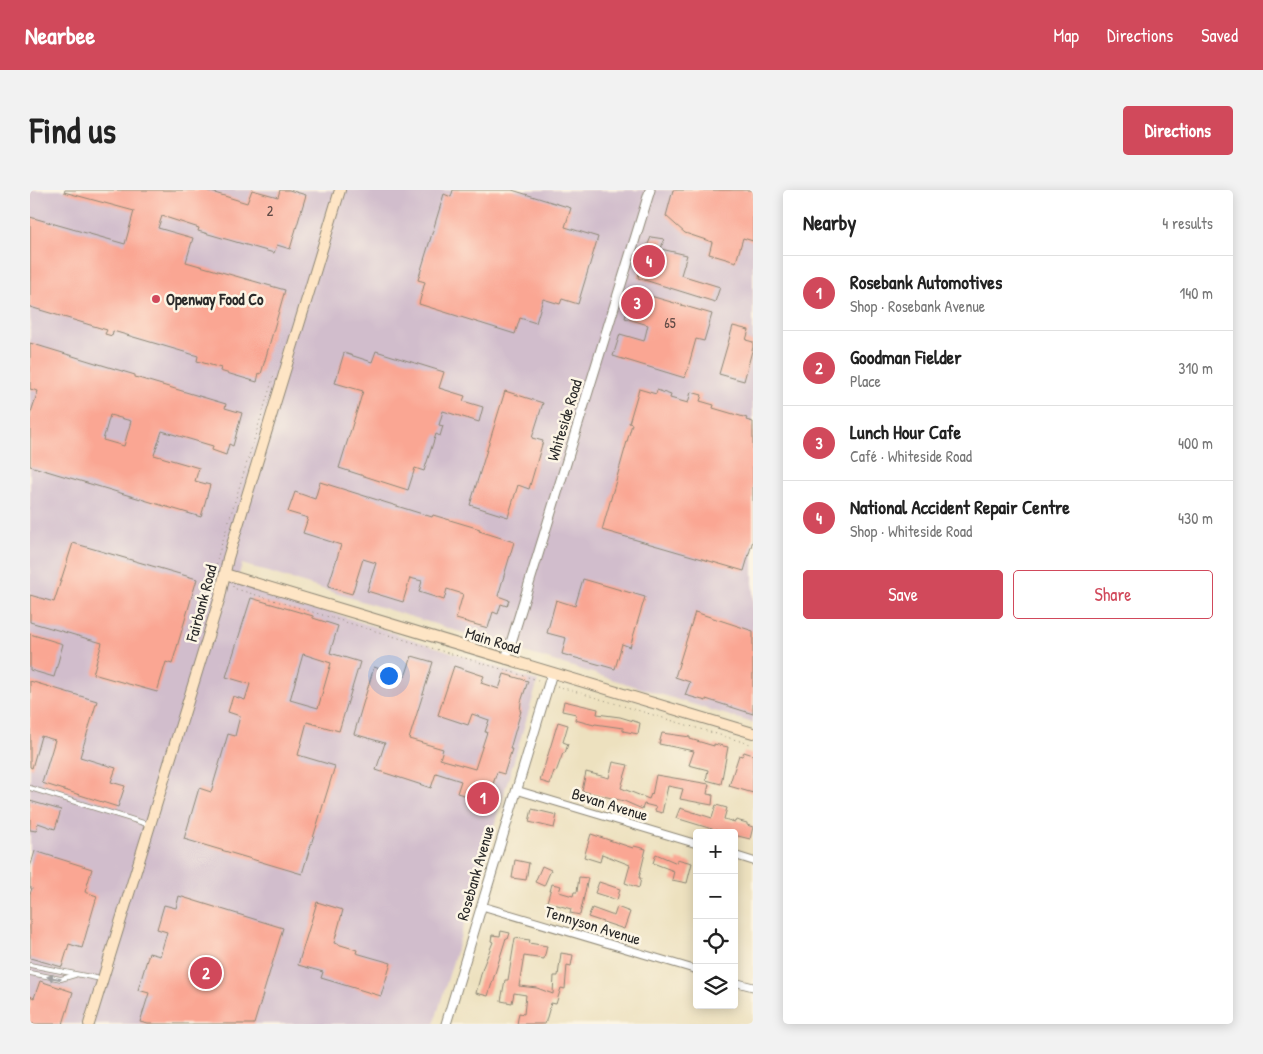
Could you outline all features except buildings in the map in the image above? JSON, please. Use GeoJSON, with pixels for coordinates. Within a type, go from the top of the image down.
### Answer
{"type":"FeatureCollection","features":[{"type":"Feature","properties":{"kind":"main road","name":"Fairbank Road"},"geometry":{"type":"LineString","coordinates":[[89,1024],[220,597],[229,575],[228,558],[338,191]]}},
{"type":"Feature","properties":{"kind":"main road","name":"Main Road"},"geometry":{"type":"LineString","coordinates":[[229,575],[506,659],[551,678],[753,734]]}},
{"type":"Feature","properties":{"kind":"street","name":"Whiteside Road"},"geometry":{"type":"LineString","coordinates":[[506,659],[650,190]]}},
{"type":"Feature","properties":{"kind":"street","name":"Rosebank Avenue"},"geometry":{"type":"LineString","coordinates":[[449,1023],[516,790],[551,678]]}},
{"type":"Feature","properties":{"kind":"street","name":"Bevan Avenue"},"geometry":{"type":"LineString","coordinates":[[516,790],[693,843]]}},
{"type":"Feature","properties":{"kind":"street"},"geometry":{"type":"LineString","coordinates":[[738,856],[753,861]]}},
{"type":"Feature","properties":{"kind":"street","name":"Tennyson Avenue"},"geometry":{"type":"LineString","coordinates":[[482,906],[693,969]]}},
{"type":"Feature","properties":{"kind":"street"},"geometry":{"type":"LineString","coordinates":[[738,983],[753,987]]}},
{"type":"Feature","properties":{"kind":"lane"},"geometry":{"type":"LineString","coordinates":[[30,788],[150,825]]}},
{"type":"Feature","properties":{"kind":"lane"},"geometry":{"type":"LineString","coordinates":[[30,965],[103,980]]}},
{"type":"Feature","properties":{"kind":"lane"},"geometry":{"type":"LineString","coordinates":[[30,973],[61,979],[78,974]]}},
{"type":"Feature","properties":{"kind":"path"},"geometry":{"type":"LineString","coordinates":[[229,575],[233,588],[551,678],[753,745]]}},
{"type":"Feature","properties":{"kind":"shaded area"},"geometry":{"type":"Polygon","coordinates":[[[30,190],[753,190],[753,723],[242,564],[237,581],[538,681],[434,1024],[30,1024],[30,190]]]}},
{"type":"Feature","properties":{"kind":"place","name":"National Accident Repair Centre"},"geometry":{"type":"Point","coordinates":[649,261]}},
{"type":"Feature","properties":{"kind":"place","name":"Openway Food Co"},"geometry":{"type":"Point","coordinates":[156,299]}},
{"type":"Feature","properties":{"kind":"place","name":"Lunch Hour Cafe"},"geometry":{"type":"Point","coordinates":[637,303]}},
{"type":"Feature","properties":{"kind":"place","name":"Rosebank Automotives"},"geometry":{"type":"Point","coordinates":[483,798]}},
{"type":"Feature","properties":{"kind":"place","name":"Goodman Fielder"},"geometry":{"type":"Point","coordinates":[206,973]}}]}
